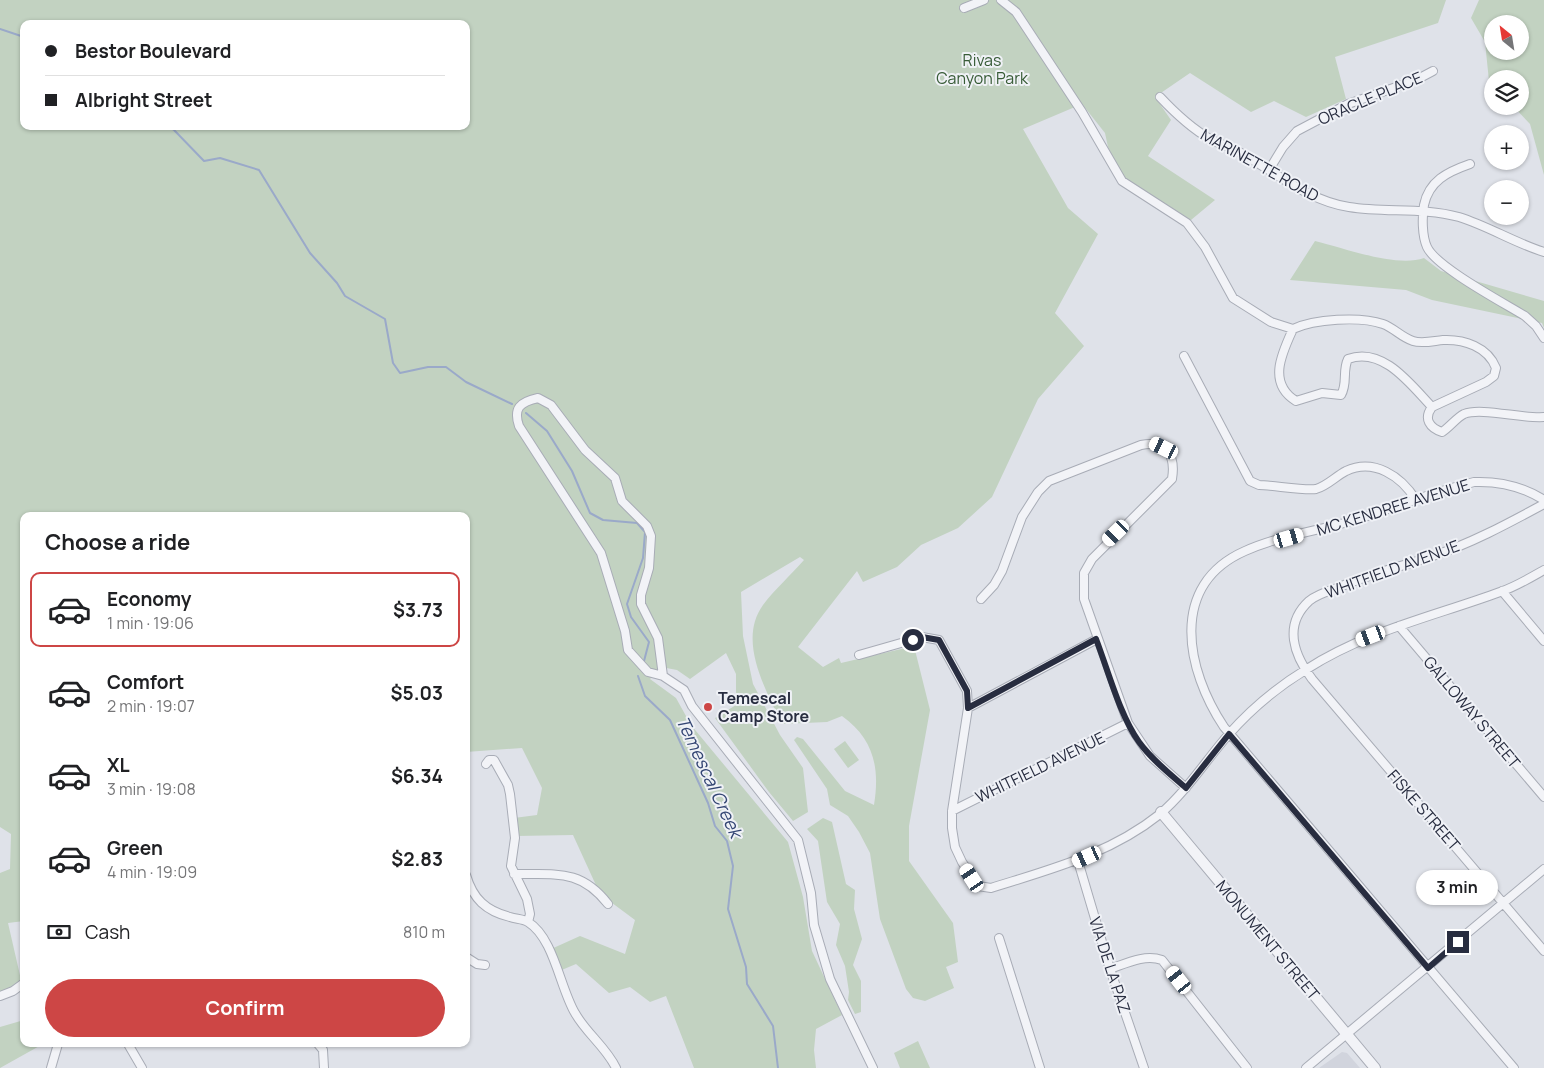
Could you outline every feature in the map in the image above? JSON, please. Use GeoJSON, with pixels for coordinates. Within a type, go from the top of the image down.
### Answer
{"type":"FeatureCollection","features":[{"type":"Feature","properties":{"kind":"street"},"geometry":{"type":"LineString","coordinates":[[964,8],[984,0]]}},
{"type":"Feature","properties":{"kind":"street"},"geometry":{"type":"LineString","coordinates":[[1001,0],[1016,12],[1082,112],[1122,181],[1187,224],[1205,247],[1232,298],[1270,322],[1293,329]]}},
{"type":"Feature","properties":{"kind":"street","name":"ORACLE PLACE"},"geometry":{"type":"LineString","coordinates":[[1269,170],[1283,147],[1303,127],[1348,104],[1416,80],[1433,71]]}},
{"type":"Feature","properties":{"kind":"street","name":"MARINETTE ROAD"},"geometry":{"type":"LineString","coordinates":[[1160,97],[1180,117],[1209,138],[1239,151],[1299,189],[1347,207],[1371,210],[1423,210],[1460,218],[1544,252]]}},
{"type":"Feature","properties":{"kind":"street"},"geometry":{"type":"LineString","coordinates":[[1470,164],[1452,170],[1437,180],[1429,189],[1423,210],[1424,237],[1428,248],[1435,258],[1525,316],[1536,326],[1544,338]]}},
{"type":"Feature","properties":{"kind":"street"},"geometry":{"type":"LineString","coordinates":[[1432,407],[1397,371],[1368,356],[1357,355],[1348,359],[1345,366],[1345,387],[1341,395],[1322,393],[1296,401],[1286,391],[1278,369],[1279,358],[1293,329],[1306,323],[1325,321],[1380,323],[1394,328],[1414,341],[1444,340],[1473,345],[1484,350],[1493,360],[1496,368],[1494,376],[1486,382],[1432,407],[1428,412],[1429,424],[1434,430],[1442,432],[1463,415],[1474,412],[1524,418],[1544,417]]}},
{"type":"Feature","properties":{"kind":"street"},"geometry":{"type":"LineString","coordinates":[[1184,356],[1250,481],[1259,484],[1315,489],[1347,471],[1361,466],[1377,467],[1391,473],[1408,487],[1416,500]]}},
{"type":"Feature","properties":{"kind":"street"},"geometry":{"type":"LineString","coordinates":[[663,676],[658,638],[641,604],[641,595],[650,568],[651,536],[647,526],[622,500],[615,478],[585,450],[551,405],[538,398],[528,401],[518,408],[516,414],[519,426],[601,553],[625,631],[628,650],[648,672],[663,676],[684,690],[692,706],[794,833],[805,865],[811,893],[814,925],[830,979],[873,1068]]}},
{"type":"Feature","properties":{"kind":"street"},"geometry":{"type":"LineString","coordinates":[[981,599],[994,585],[1002,571],[1022,517],[1038,492],[1049,481],[1141,445],[1153,442],[1164,448],[1172,457],[1174,468],[1172,479],[1092,559],[1084,573],[1084,599],[1096,639],[1128,723],[1138,741],[1150,756],[1186,788]]}},
{"type":"Feature","properties":{"kind":"street","name":"MC KENDREE AVENUE"},"geometry":{"type":"LineString","coordinates":[[1514,1068],[1229,734],[1212,709],[1200,685],[1192,652],[1191,634],[1194,606],[1204,584],[1221,566],[1245,551],[1352,521],[1455,486],[1474,482],[1493,481],[1515,486],[1544,500]]}},
{"type":"Feature","properties":{"kind":"street","name":"WHITFIELD AVENUE"},"geometry":{"type":"LineString","coordinates":[[1305,670],[1295,651],[1293,637],[1294,626],[1299,614],[1310,600],[1348,583],[1431,557],[1490,534],[1544,504]]}},
{"type":"Feature","properties":{"kind":"street"},"geometry":{"type":"LineString","coordinates":[[859,655],[922,637],[939,640],[967,691],[968,708],[952,811],[955,847],[978,886],[992,888],[1078,861],[1120,841],[1161,812],[1186,788],[1229,734],[1267,698],[1305,670],[1358,640],[1502,591],[1544,570]]}},
{"type":"Feature","properties":{"kind":"street"},"geometry":{"type":"LineString","coordinates":[[1502,591],[1544,641]]}},
{"type":"Feature","properties":{"kind":"street","name":"GALLOWAY STREET"},"geometry":{"type":"LineString","coordinates":[[1399,626],[1544,797]]}},
{"type":"Feature","properties":{"kind":"street"},"geometry":{"type":"LineString","coordinates":[[968,708],[1096,639]]}},
{"type":"Feature","properties":{"kind":"street","name":"FISKE STREET"},"geometry":{"type":"LineString","coordinates":[[1305,670],[1544,950]]}},
{"type":"Feature","properties":{"kind":"street","name":"WHITFIELD AVENUE"},"geometry":{"type":"LineString","coordinates":[[952,811],[1128,723]]}},
{"type":"Feature","properties":{"kind":"street"},"geometry":{"type":"LineString","coordinates":[[486,764],[489,760],[494,760],[508,785],[515,827],[511,866],[526,898],[530,914],[528,922]]}},
{"type":"Feature","properties":{"kind":"street","name":"MONUMENT STREET"},"geometry":{"type":"LineString","coordinates":[[1161,812],[1375,1068]]}},
{"type":"Feature","properties":{"kind":"street","name":"VIA DE LA PAZ"},"geometry":{"type":"LineString","coordinates":[[1078,861],[1110,969],[1144,1068]]}},
{"type":"Feature","properties":{"kind":"street"},"geometry":{"type":"LineString","coordinates":[[1306,1068],[1544,870]]}},
{"type":"Feature","properties":{"kind":"street"},"geometry":{"type":"LineString","coordinates":[[514,874],[570,875],[598,891],[608,904]]}},
{"type":"Feature","properties":{"kind":"street"},"geometry":{"type":"LineString","coordinates":[[470,888],[472,894],[482,905],[506,916],[528,922],[548,946],[576,1015],[604,1048],[616,1068]]}},
{"type":"Feature","properties":{"kind":"street"},"geometry":{"type":"LineString","coordinates":[[999,938],[1040,1068]]}},
{"type":"Feature","properties":{"kind":"street"},"geometry":{"type":"LineString","coordinates":[[1110,969],[1144,958],[1154,957],[1162,960],[1247,1068]]}},
{"type":"Feature","properties":{"kind":"street"},"geometry":{"type":"LineString","coordinates":[[470,959],[477,964],[485,964]]}},
{"type":"Feature","properties":{"kind":"street"},"geometry":{"type":"LineString","coordinates":[[0,996],[20,986]]}},
{"type":"Feature","properties":{"kind":"street"},"geometry":{"type":"LineString","coordinates":[[51,1068],[57,1047]]}},
{"type":"Feature","properties":{"kind":"street"},"geometry":{"type":"LineString","coordinates":[[130,1047],[142,1068]]}},
{"type":"Feature","properties":{"kind":"street"},"geometry":{"type":"LineString","coordinates":[[320,1047],[323,1050],[324,1068]]}},
{"type":"Feature","properties":{"kind":"shaded area"},"geometry":{"type":"Polygon","coordinates":[[[1342,1052],[1347,1053],[1360,1068],[1319,1068],[1342,1052]]]}},
{"type":"Feature","properties":{"kind":"green space","name":"Rivas Canyon Park"},"geometry":{"type":"Polygon","coordinates":[[[0,0],[1446,0],[1438,23],[1335,57],[1346,99],[1306,117],[1274,101],[1251,112],[1190,73],[1155,97],[1171,120],[1148,156],[1215,200],[1191,220],[1122,176],[1108,147],[1105,133],[1082,104],[1023,129],[1068,208],[1098,234],[1055,313],[1084,346],[1038,399],[992,497],[958,528],[921,545],[897,567],[863,582],[857,571],[798,647],[823,667],[839,658],[841,663],[914,646],[930,710],[909,826],[909,861],[953,923],[958,962],[946,967],[954,988],[925,1001],[913,998],[906,989],[880,919],[870,853],[848,816],[830,805],[827,789],[794,740],[797,737],[803,739],[845,791],[874,805],[876,791],[875,767],[868,745],[853,725],[842,716],[827,722],[782,724],[762,681],[753,650],[753,634],[756,619],[763,605],[804,560],[800,557],[741,592],[743,636],[753,684],[780,735],[803,768],[808,812],[793,821],[769,792],[715,718],[736,705],[736,674],[726,653],[690,679],[677,670],[661,667],[650,679],[676,698],[691,725],[788,842],[803,897],[812,951],[842,1015],[816,1029],[814,1050],[816,1068],[694,1068],[666,996],[650,1002],[630,987],[609,993],[576,964],[557,972],[549,950],[580,936],[625,954],[635,920],[600,894],[573,835],[516,836],[514,818],[537,815],[542,788],[522,748],[470,752],[470,512],[20,512],[20,922],[8,923],[20,975],[20,985],[0,996],[0,873],[10,869],[11,834],[0,827],[0,0]]]}},
{"type":"Feature","properties":{"kind":"green space"},"geometry":{"type":"Polygon","coordinates":[[[1479,0],[1544,0],[1544,175],[1530,124],[1522,115],[1529,115],[1529,70],[1488,70],[1487,60],[1529,60],[1529,15],[1484,15],[1484,40],[1471,18],[1479,0]]]}},
{"type":"Feature","properties":{"kind":"green space"},"geometry":{"type":"Polygon","coordinates":[[[1315,241],[1385,259],[1400,261],[1424,258],[1441,271],[1544,301],[1544,328],[1542,323],[1432,300],[1406,290],[1290,280],[1315,241]]]}},
{"type":"Feature","properties":{"kind":"green space"},"geometry":{"type":"Polygon","coordinates":[[[845,741],[859,760],[848,768],[834,749],[845,741]]]}},
{"type":"Feature","properties":{"kind":"green space"},"geometry":{"type":"Polygon","coordinates":[[[823,818],[832,822],[846,884],[855,890],[854,909],[862,939],[853,965],[861,981],[861,1012],[855,1014],[848,1000],[849,992],[845,966],[836,945],[840,924],[827,902],[818,841],[807,829],[823,818]]]}},
{"type":"Feature","properties":{"kind":"green space"},"geometry":{"type":"Polygon","coordinates":[[[20,1021],[20,1047],[38,1047],[0,1068],[0,1027],[20,1021]]]}},
{"type":"Feature","properties":{"kind":"green space"},"geometry":{"type":"Polygon","coordinates":[[[918,1041],[930,1068],[900,1068],[894,1053],[918,1041]]]}},
{"type":"Feature","properties":{"kind":"waterway","name":"Temescal Creek"},"geometry":{"type":"LineString","coordinates":[[0,29],[20,36]]}},
{"type":"Feature","properties":{"kind":"waterway","name":"Temescal Creek"},"geometry":{"type":"LineString","coordinates":[[174,130],[204,161],[220,158],[259,170],[310,253],[337,283],[345,296],[385,319],[393,363],[400,373],[428,367],[446,367],[466,382],[512,404]]}},
{"type":"Feature","properties":{"kind":"waterway","name":"Temescal Creek"},"geometry":{"type":"LineString","coordinates":[[526,413],[547,431],[572,471],[590,513],[603,520],[637,523],[645,532],[643,558],[627,604],[631,617],[649,642],[644,661]]}},
{"type":"Feature","properties":{"kind":"waterway","name":"Temescal Creek"},"geometry":{"type":"LineString","coordinates":[[638,676],[645,696],[670,720],[708,803],[715,826],[727,841],[733,866],[728,909],[746,967],[747,984],[773,1026],[778,1068]]}},
{"type":"Feature","properties":{"kind":"place","name":"Temescal Camp Store"},"geometry":{"type":"Point","coordinates":[708,707]}},
{"type":"Feature","properties":{"kind":"route"},"geometry":{"type":"LineString","coordinates":[[913,640],[922,637],[939,640],[967,691],[968,708],[1096,639],[1128,723],[1138,741],[1150,756],[1186,788],[1229,734],[1428,968],[1458,942]]}}]}
